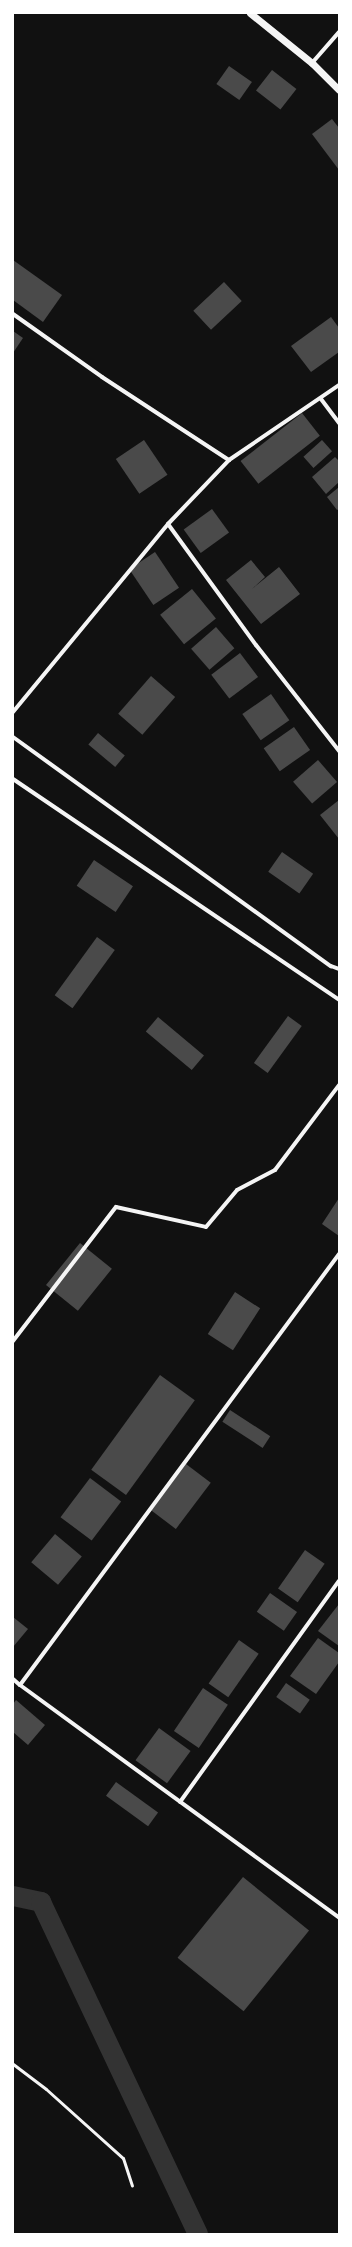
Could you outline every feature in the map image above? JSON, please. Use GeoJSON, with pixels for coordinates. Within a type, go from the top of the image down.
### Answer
{"type":"FeatureCollection","features":[{"type":"Feature","properties":{"kind":"street"},"geometry":{"type":"LineString","coordinates":[[250,13],[312,63],[339,90]]}},
{"type":"Feature","properties":{"kind":"street"},"geometry":{"type":"LineString","coordinates":[[312,63],[339,32]]}},
{"type":"Feature","properties":{"kind":"street"},"geometry":{"type":"LineString","coordinates":[[13,314],[102,377],[229,460]]}},
{"type":"Feature","properties":{"kind":"street"},"geometry":{"type":"LineString","coordinates":[[13,712],[168,524],[229,460],[321,400],[339,385]]}},
{"type":"Feature","properties":{"kind":"street"},"geometry":{"type":"LineString","coordinates":[[321,400],[339,423]]}},
{"type":"Feature","properties":{"kind":"street"},"geometry":{"type":"LineString","coordinates":[[168,524],[256,645],[339,751]]}},
{"type":"Feature","properties":{"kind":"street"},"geometry":{"type":"LineString","coordinates":[[13,738],[331,966],[339,969]]}},
{"type":"Feature","properties":{"kind":"street"},"geometry":{"type":"LineString","coordinates":[[13,779],[339,1000]]}},
{"type":"Feature","properties":{"kind":"street"},"geometry":{"type":"LineString","coordinates":[[13,1341],[116,1207],[206,1227],[237,1190],[275,1170],[339,1085]]}},
{"type":"Feature","properties":{"kind":"street"},"geometry":{"type":"LineString","coordinates":[[20,1685],[339,1254]]}},
{"type":"Feature","properties":{"kind":"street"},"geometry":{"type":"LineString","coordinates":[[180,1802],[339,1581]]}},
{"type":"Feature","properties":{"kind":"street"},"geometry":{"type":"LineString","coordinates":[[13,1679],[339,1918]]}},
{"type":"Feature","properties":{"kind":"lane"},"geometry":{"type":"LineString","coordinates":[[13,2064],[46,2089],[123,2158],[132,2186]]}},
{"type":"Feature","properties":{"kind":"building"},"geometry":{"type":"Polygon","coordinates":[[[229,66],[252,82],[239,100],[216,84],[229,66]]]}},
{"type":"Feature","properties":{"kind":"building"},"geometry":{"type":"Polygon","coordinates":[[[272,70],[296,89],[280,110],[256,90],[272,70]]]}},
{"type":"Feature","properties":{"kind":"building"},"geometry":{"type":"Polygon","coordinates":[[[332,119],[339,128],[339,170],[312,134],[332,119]]]}},
{"type":"Feature","properties":{"kind":"building"},"geometry":{"type":"Polygon","coordinates":[[[13,260],[62,295],[43,322],[13,300],[13,260]]]}},
{"type":"Feature","properties":{"kind":"building"},"geometry":{"type":"Polygon","coordinates":[[[224,282],[242,301],[211,330],[193,311],[224,282]]]}},
{"type":"Feature","properties":{"kind":"building"},"geometry":{"type":"Polygon","coordinates":[[[331,317],[339,328],[339,352],[311,372],[291,346],[331,317]]]}},
{"type":"Feature","properties":{"kind":"building"},"geometry":{"type":"Polygon","coordinates":[[[13,331],[23,338],[13,353],[13,331]]]}},
{"type":"Feature","properties":{"kind":"building"},"geometry":{"type":"Polygon","coordinates":[[[302,413],[320,436],[258,484],[241,461],[302,413]]]}},
{"type":"Feature","properties":{"kind":"building"},"geometry":{"type":"Polygon","coordinates":[[[144,440],[167,475],[139,494],[116,459],[144,440]]]}},
{"type":"Feature","properties":{"kind":"building"},"geometry":{"type":"Polygon","coordinates":[[[322,440],[332,451],[313,468],[303,457],[322,440]]]}},
{"type":"Feature","properties":{"kind":"building"},"geometry":{"type":"Polygon","coordinates":[[[335,457],[339,461],[339,482],[326,494],[312,477],[335,457]]]}},
{"type":"Feature","properties":{"kind":"building"},"geometry":{"type":"Polygon","coordinates":[[[339,487],[339,509],[337,510],[327,497],[339,487]]]}},
{"type":"Feature","properties":{"kind":"building"},"geometry":{"type":"Polygon","coordinates":[[[212,509],[229,532],[201,553],[184,530],[212,509]]]}},
{"type":"Feature","properties":{"kind":"building"},"geometry":{"type":"Polygon","coordinates":[[[155,552],[179,588],[153,605],[129,569],[155,552]]]}},
{"type":"Feature","properties":{"kind":"building"},"geometry":{"type":"Polygon","coordinates":[[[251,560],[265,577],[252,589],[279,567],[300,594],[261,624],[226,580],[251,560]]]}},
{"type":"Feature","properties":{"kind":"building"},"geometry":{"type":"Polygon","coordinates":[[[192,589],[216,619],[184,644],[160,615],[192,589]]]}},
{"type":"Feature","properties":{"kind":"building"},"geometry":{"type":"Polygon","coordinates":[[[216,627],[234,648],[209,670],[191,649],[216,627]]]}},
{"type":"Feature","properties":{"kind":"building"},"geometry":{"type":"Polygon","coordinates":[[[240,653],[258,677],[229,699],[211,675],[240,653]]]}},
{"type":"Feature","properties":{"kind":"building"},"geometry":{"type":"Polygon","coordinates":[[[151,676],[175,697],[142,735],[118,714],[151,676]]]}},
{"type":"Feature","properties":{"kind":"building"},"geometry":{"type":"Polygon","coordinates":[[[271,694],[289,720],[261,740],[242,714],[271,694]]]}},
{"type":"Feature","properties":{"kind":"building"},"geometry":{"type":"Polygon","coordinates":[[[294,727],[310,750],[280,771],[264,748],[294,727]]]}},
{"type":"Feature","properties":{"kind":"building"},"geometry":{"type":"Polygon","coordinates":[[[98,733],[125,755],[115,767],[88,744],[98,733]]]}},
{"type":"Feature","properties":{"kind":"building"},"geometry":{"type":"Polygon","coordinates":[[[318,760],[337,782],[312,804],[293,782],[318,760]]]}},
{"type":"Feature","properties":{"kind":"building"},"geometry":{"type":"Polygon","coordinates":[[[339,800],[339,839],[320,815],[339,800]]]}},
{"type":"Feature","properties":{"kind":"building"},"geometry":{"type":"Polygon","coordinates":[[[282,852],[313,874],[299,893],[268,872],[282,852]]]}},
{"type":"Feature","properties":{"kind":"building"},"geometry":{"type":"Polygon","coordinates":[[[94,860],[133,886],[116,912],[77,886],[94,860]]]}},
{"type":"Feature","properties":{"kind":"building"},"geometry":{"type":"Polygon","coordinates":[[[97,937],[115,950],[72,1008],[55,995],[97,937]]]}},
{"type":"Feature","properties":{"kind":"building"},"geometry":{"type":"Polygon","coordinates":[[[288,1016],[302,1026],[268,1073],[254,1063],[288,1016]]]}},
{"type":"Feature","properties":{"kind":"building"},"geometry":{"type":"Polygon","coordinates":[[[158,1017],[204,1056],[192,1070],[146,1032],[158,1017]]]}},
{"type":"Feature","properties":{"kind":"building"},"geometry":{"type":"Polygon","coordinates":[[[339,1198],[339,1236],[322,1224],[339,1198]]]}},
{"type":"Feature","properties":{"kind":"building"},"geometry":{"type":"Polygon","coordinates":[[[80,1243],[112,1269],[78,1311],[46,1285],[80,1243]]]}},
{"type":"Feature","properties":{"kind":"building"},"geometry":{"type":"Polygon","coordinates":[[[235,1292],[260,1308],[233,1350],[208,1334],[235,1292]]]}},
{"type":"Feature","properties":{"kind":"building"},"geometry":{"type":"Polygon","coordinates":[[[160,1375],[195,1400],[126,1495],[91,1470],[160,1375]]]}},
{"type":"Feature","properties":{"kind":"building"},"geometry":{"type":"Polygon","coordinates":[[[230,1410],[270,1436],[263,1448],[222,1422],[230,1410]]]}},
{"type":"Feature","properties":{"kind":"building"},"geometry":{"type":"Polygon","coordinates":[[[186,1464],[211,1483],[176,1529],[151,1510],[186,1464]]]}},
{"type":"Feature","properties":{"kind":"building"},"geometry":{"type":"Polygon","coordinates":[[[90,1478],[121,1501],[92,1541],[61,1517],[90,1478]]]}},
{"type":"Feature","properties":{"kind":"building"},"geometry":{"type":"Polygon","coordinates":[[[55,1534],[82,1556],[58,1585],[31,1562],[55,1534]]]}},
{"type":"Feature","properties":{"kind":"building"},"geometry":{"type":"Polygon","coordinates":[[[305,1550],[325,1564],[298,1602],[278,1589],[305,1550]]]}},
{"type":"Feature","properties":{"kind":"building"},"geometry":{"type":"Polygon","coordinates":[[[270,1593],[297,1612],[284,1631],[257,1612],[270,1593]]]}},
{"type":"Feature","properties":{"kind":"building"},"geometry":{"type":"Polygon","coordinates":[[[339,1604],[339,1646],[318,1631],[339,1604]]]}},
{"type":"Feature","properties":{"kind":"building"},"geometry":{"type":"Polygon","coordinates":[[[13,1617],[28,1629],[13,1647],[13,1617]]]}},
{"type":"Feature","properties":{"kind":"building"},"geometry":{"type":"Polygon","coordinates":[[[318,1638],[339,1653],[339,1662],[316,1694],[290,1676],[318,1638]]]}},
{"type":"Feature","properties":{"kind":"building"},"geometry":{"type":"Polygon","coordinates":[[[239,1640],[259,1654],[228,1697],[209,1683],[239,1640]]]}},
{"type":"Feature","properties":{"kind":"building"},"geometry":{"type":"Polygon","coordinates":[[[286,1683],[310,1700],[300,1714],[276,1697],[286,1683]]]}},
{"type":"Feature","properties":{"kind":"building"},"geometry":{"type":"Polygon","coordinates":[[[203,1688],[228,1705],[199,1748],[174,1731],[203,1688]]]}},
{"type":"Feature","properties":{"kind":"building"},"geometry":{"type":"Polygon","coordinates":[[[16,1700],[45,1725],[28,1745],[13,1732],[13,1704],[16,1700]]]}},
{"type":"Feature","properties":{"kind":"building"},"geometry":{"type":"Polygon","coordinates":[[[159,1728],[191,1751],[167,1783],[135,1760],[159,1728]]]}},
{"type":"Feature","properties":{"kind":"building"},"geometry":{"type":"Polygon","coordinates":[[[116,1782],[158,1813],[148,1826],[106,1796],[116,1782]]]}},
{"type":"Feature","properties":{"kind":"building"},"geometry":{"type":"Polygon","coordinates":[[[243,1877],[309,1930],[244,2011],[178,1958],[243,1877]]]}},
{"type":"Feature","properties":{"kind":"waterway"},"geometry":{"type":"LineString","coordinates":[[13,1896],[41,1902],[198,2234]]}}]}
